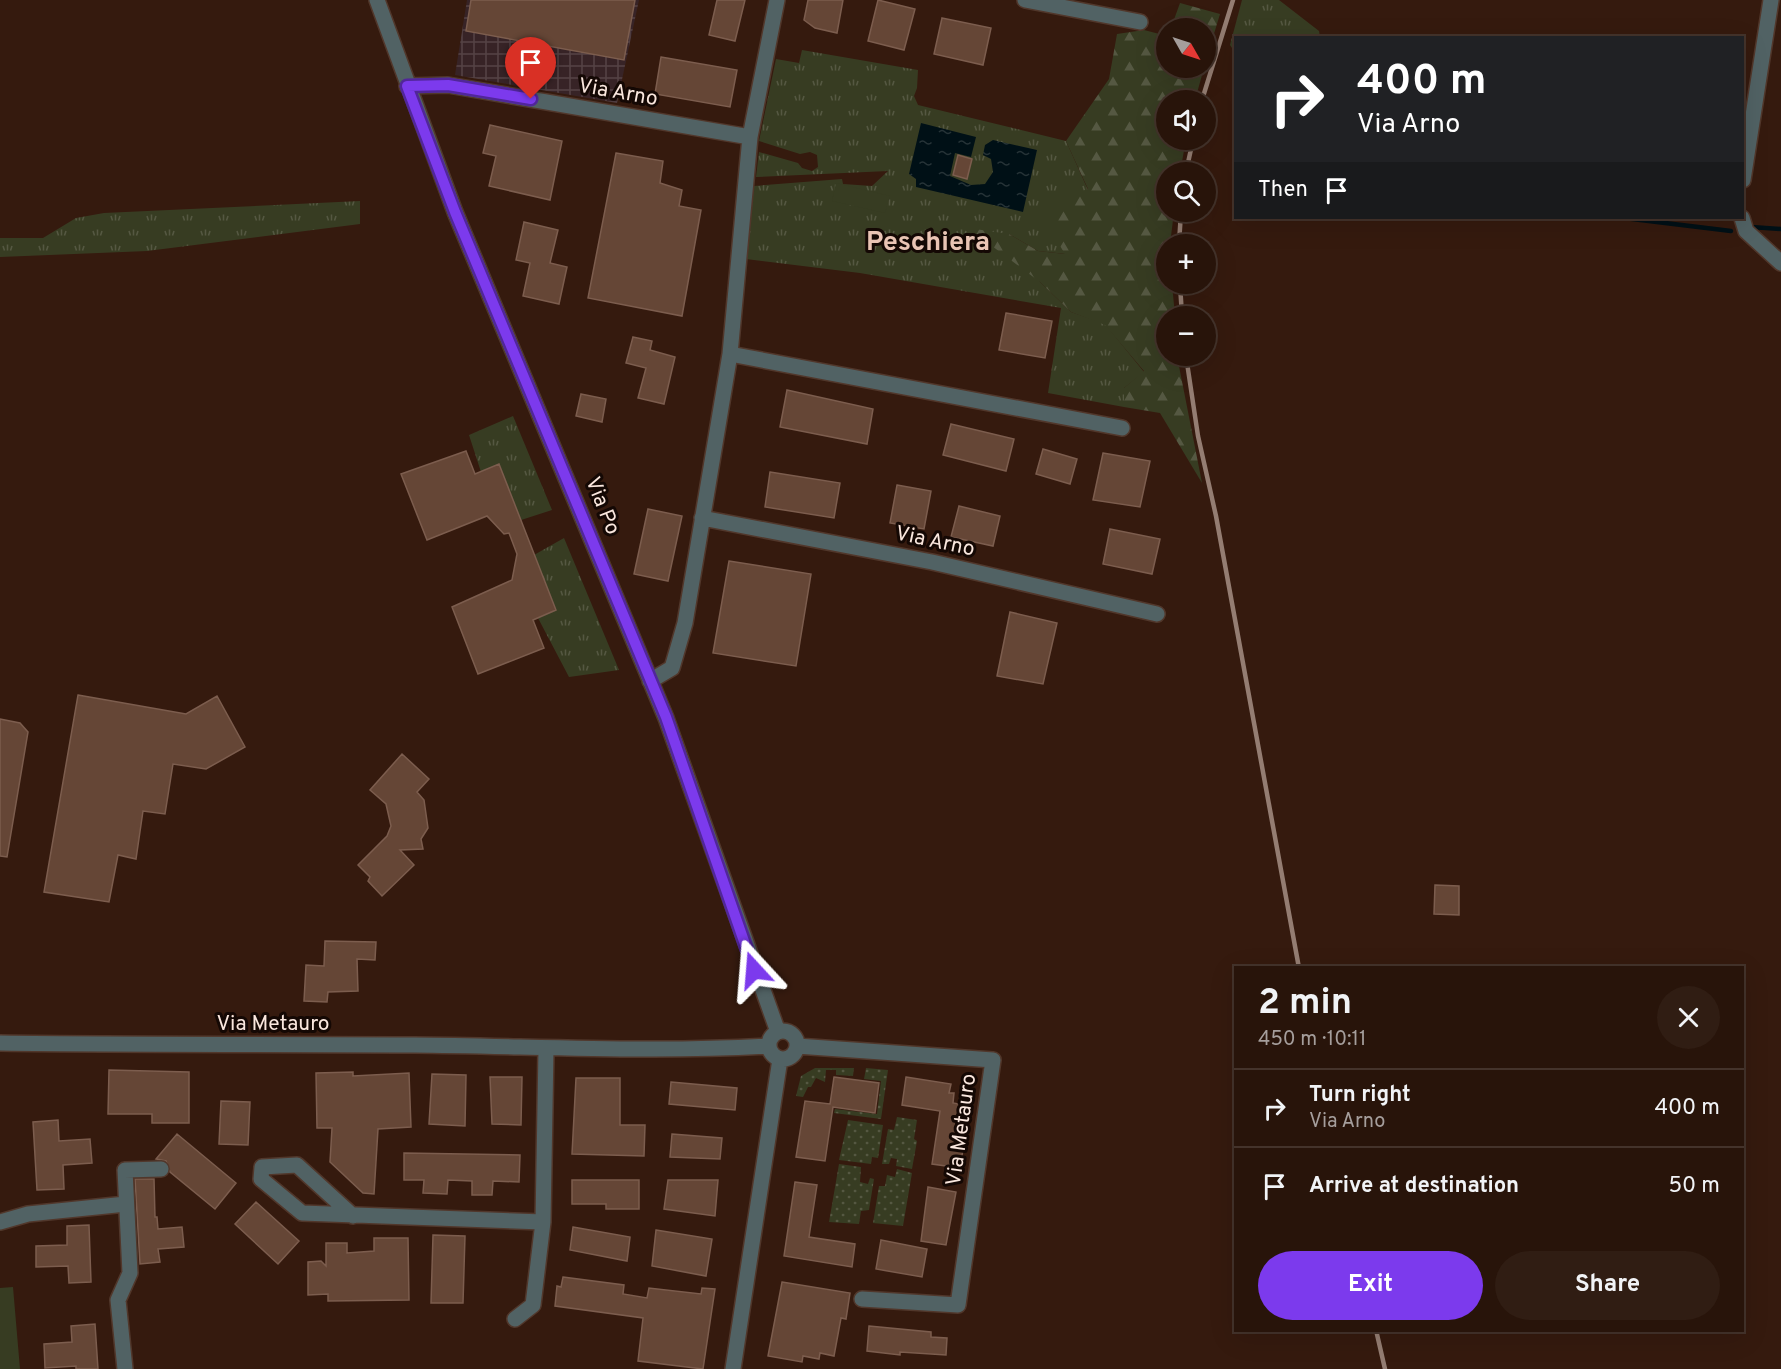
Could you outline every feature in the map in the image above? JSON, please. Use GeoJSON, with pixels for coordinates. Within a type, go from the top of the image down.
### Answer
{"type":"FeatureCollection","features":[{"type":"Feature","properties":{"kind":"street","name":"Via Po"},"geometry":{"type":"LineString","coordinates":[[377,0],[455,212],[666,717],[778,1032]]}},
{"type":"Feature","properties":{"kind":"street"},"geometry":{"type":"LineString","coordinates":[[650,681],[672,668],[685,623],[730,354],[750,137],[777,0]]}},
{"type":"Feature","properties":{"kind":"street"},"geometry":{"type":"LineString","coordinates":[[1025,0],[1140,22]]}},
{"type":"Feature","properties":{"kind":"street"},"geometry":{"type":"LineString","coordinates":[[1744,174],[1771,0]]}},
{"type":"Feature","properties":{"kind":"street","name":"Via Arno"},"geometry":{"type":"LineString","coordinates":[[407,86],[448,85],[750,137]]}},
{"type":"Feature","properties":{"kind":"street"},"geometry":{"type":"LineString","coordinates":[[1742,219],[1746,231],[1781,263]]}},
{"type":"Feature","properties":{"kind":"street"},"geometry":{"type":"LineString","coordinates":[[730,354],[1122,428]]}},
{"type":"Feature","properties":{"kind":"street","name":"Via Arno"},"geometry":{"type":"LineString","coordinates":[[702,518],[932,562],[1157,614]]}},
{"type":"Feature","properties":{"kind":"street"},"geometry":{"type":"LineString","coordinates":[[778,1032],[792,1034],[797,1046],[794,1055],[780,1059],[772,1055],[769,1046],[771,1037],[778,1032]]}},
{"type":"Feature","properties":{"kind":"street","name":"Via Metauro"},"geometry":{"type":"LineString","coordinates":[[0,1043],[415,1045],[546,1049],[721,1049],[769,1046]]}},
{"type":"Feature","properties":{"kind":"street","name":"Via Metauro"},"geometry":{"type":"LineString","coordinates":[[797,1046],[993,1060],[958,1305],[862,1299]]}},
{"type":"Feature","properties":{"kind":"street"},"geometry":{"type":"LineString","coordinates":[[515,1319],[533,1305],[543,1222],[546,1049]]}},
{"type":"Feature","properties":{"kind":"street"},"geometry":{"type":"LineString","coordinates":[[733,1369],[780,1059]]}},
{"type":"Feature","properties":{"kind":"street"},"geometry":{"type":"LineString","coordinates":[[353,1216],[297,1165],[262,1167],[261,1179],[302,1213],[353,1216],[543,1222]]}},
{"type":"Feature","properties":{"kind":"street"},"geometry":{"type":"LineString","coordinates":[[125,1369],[118,1300],[130,1273],[125,1170],[160,1169]]}},
{"type":"Feature","properties":{"kind":"street"},"geometry":{"type":"LineString","coordinates":[[0,1222],[28,1214],[126,1204]]}},
{"type":"Feature","properties":{"kind":"shaded area"},"geometry":{"type":"Polygon","coordinates":[[[467,0],[639,0],[617,103],[455,75],[467,0]]]}},
{"type":"Feature","properties":{"kind":"green space"},"geometry":{"type":"Polygon","coordinates":[[[1242,0],[1279,0],[1319,31],[1320,36],[1234,36],[1234,51],[1230,45],[1242,0]]]}},
{"type":"Feature","properties":{"kind":"green space"},"geometry":{"type":"Polygon","coordinates":[[[1180,3],[1220,14],[1216,27],[1216,18],[1175,18],[1180,3]]]}},
{"type":"Feature","properties":{"kind":"green space"},"geometry":{"type":"Polygon","coordinates":[[[1144,30],[1156,33],[1156,78],[1201,78],[1198,90],[1156,90],[1156,150],[1184,150],[1182,162],[1156,162],[1156,222],[1173,222],[1171,234],[1156,234],[1156,294],[1173,294],[1174,306],[1156,306],[1156,366],[1179,366],[1202,483],[1160,413],[1124,407],[1124,388],[1144,371],[1105,325],[1071,312],[1040,282],[968,228],[1009,234],[1038,251],[1065,254],[1043,218],[1059,199],[1088,189],[1066,141],[1109,79],[1117,34],[1144,30]]]}},
{"type":"Feature","properties":{"kind":"green space"},"geometry":{"type":"Polygon","coordinates":[[[802,50],[918,70],[914,96],[918,105],[1066,141],[1088,190],[1066,254],[1038,251],[1009,234],[1040,282],[1071,312],[1105,324],[1144,372],[1124,388],[1124,407],[1048,393],[1061,308],[860,273],[746,259],[754,186],[842,179],[843,184],[872,186],[888,171],[756,177],[759,152],[798,163],[802,168],[812,171],[818,167],[817,155],[810,152],[800,154],[759,141],[776,59],[799,63],[802,50]]]}},
{"type":"Feature","properties":{"kind":"green space"},"geometry":{"type":"Polygon","coordinates":[[[836,183],[890,196],[885,213],[832,201],[836,183]]]}},
{"type":"Feature","properties":{"kind":"green space"},"geometry":{"type":"Polygon","coordinates":[[[360,201],[360,224],[147,251],[0,257],[0,238],[43,238],[76,218],[104,213],[360,201]]]}},
{"type":"Feature","properties":{"kind":"green space"},"geometry":{"type":"Polygon","coordinates":[[[513,416],[552,510],[521,520],[499,465],[481,472],[469,435],[513,416]]]}},
{"type":"Feature","properties":{"kind":"green space"},"geometry":{"type":"Polygon","coordinates":[[[564,538],[619,670],[569,677],[538,618],[556,610],[534,555],[564,538]]]}},
{"type":"Feature","properties":{"kind":"green space"},"geometry":{"type":"Polygon","coordinates":[[[815,1068],[854,1068],[853,1076],[836,1075],[836,1070],[826,1070],[825,1082],[816,1078],[803,1097],[796,1096],[801,1076],[815,1068]]]}},
{"type":"Feature","properties":{"kind":"green space"},"geometry":{"type":"Polygon","coordinates":[[[866,1068],[888,1070],[881,1119],[834,1113],[835,1109],[877,1114],[881,1081],[864,1079],[866,1068]]]}},
{"type":"Feature","properties":{"kind":"green space"},"geometry":{"type":"Polygon","coordinates":[[[897,1117],[917,1120],[914,1139],[917,1141],[912,1169],[896,1166],[897,1159],[891,1158],[889,1164],[882,1164],[888,1129],[894,1130],[897,1117]]]}},
{"type":"Feature","properties":{"kind":"green space"},"geometry":{"type":"Polygon","coordinates":[[[848,1120],[883,1125],[878,1158],[872,1157],[871,1164],[839,1160],[848,1120]]]}},
{"type":"Feature","properties":{"kind":"green space"},"geometry":{"type":"Polygon","coordinates":[[[839,1164],[861,1167],[860,1182],[868,1184],[870,1178],[874,1179],[869,1210],[861,1211],[859,1224],[829,1222],[839,1164]]]}},
{"type":"Feature","properties":{"kind":"green space"},"geometry":{"type":"Polygon","coordinates":[[[897,1169],[912,1173],[903,1226],[873,1223],[879,1186],[885,1186],[887,1175],[895,1177],[897,1169]]]}},
{"type":"Feature","properties":{"kind":"green space"},"geometry":{"type":"Polygon","coordinates":[[[13,1287],[20,1369],[0,1369],[0,1288],[13,1287]]]}},
{"type":"Feature","properties":{"kind":"water"},"geometry":{"type":"Polygon","coordinates":[[[921,123],[976,137],[971,157],[955,153],[950,176],[971,185],[985,184],[993,172],[991,159],[983,155],[985,145],[993,140],[1037,150],[1023,212],[916,187],[916,179],[909,174],[921,123]]]}},
{"type":"Feature","properties":{"kind":"building"},"geometry":{"type":"Polygon","coordinates":[[[471,0],[635,0],[624,60],[466,31],[471,0]]]}},
{"type":"Feature","properties":{"kind":"building"},"geometry":{"type":"Polygon","coordinates":[[[717,0],[745,0],[735,41],[709,35],[717,0]]]}},
{"type":"Feature","properties":{"kind":"building"},"geometry":{"type":"Polygon","coordinates":[[[808,0],[843,0],[837,33],[815,28],[804,20],[808,0]]]}},
{"type":"Feature","properties":{"kind":"building"},"geometry":{"type":"Polygon","coordinates":[[[878,0],[915,9],[904,50],[868,41],[878,0]]]}},
{"type":"Feature","properties":{"kind":"building"},"geometry":{"type":"Polygon","coordinates":[[[942,18],[991,28],[983,65],[934,54],[942,18]]]}},
{"type":"Feature","properties":{"kind":"building"},"geometry":{"type":"Polygon","coordinates":[[[661,57],[737,70],[730,107],[655,94],[661,57]]]}},
{"type":"Feature","properties":{"kind":"building"},"geometry":{"type":"Polygon","coordinates":[[[490,125],[562,141],[550,200],[489,186],[496,156],[483,153],[490,125]]]}},
{"type":"Feature","properties":{"kind":"building"},"geometry":{"type":"Polygon","coordinates":[[[616,153],[663,161],[660,183],[682,190],[679,206],[701,210],[682,316],[588,298],[616,153]]]}},
{"type":"Feature","properties":{"kind":"building"},"geometry":{"type":"Polygon","coordinates":[[[958,155],[972,159],[967,179],[953,175],[958,155]]]}},
{"type":"Feature","properties":{"kind":"building"},"geometry":{"type":"Polygon","coordinates":[[[524,222],[558,230],[550,263],[567,267],[559,304],[523,296],[530,263],[516,260],[524,222]]]}},
{"type":"Feature","properties":{"kind":"building"},"geometry":{"type":"Polygon","coordinates":[[[1006,313],[1052,321],[1045,358],[999,350],[1006,313]]]}},
{"type":"Feature","properties":{"kind":"building"},"geometry":{"type":"Polygon","coordinates":[[[633,337],[652,341],[650,350],[675,357],[664,404],[638,398],[646,368],[626,363],[633,337]]]}},
{"type":"Feature","properties":{"kind":"building"},"geometry":{"type":"Polygon","coordinates":[[[787,390],[873,409],[867,444],[780,427],[787,390]]]}},
{"type":"Feature","properties":{"kind":"building"},"geometry":{"type":"Polygon","coordinates":[[[581,394],[606,399],[602,422],[576,416],[581,394]]]}},
{"type":"Feature","properties":{"kind":"building"},"geometry":{"type":"Polygon","coordinates":[[[951,424],[1014,439],[1006,471],[943,455],[951,424]]]}},
{"type":"Feature","properties":{"kind":"building"},"geometry":{"type":"Polygon","coordinates":[[[1043,449],[1077,459],[1070,484],[1036,474],[1043,449]]]}},
{"type":"Feature","properties":{"kind":"building"},"geometry":{"type":"Polygon","coordinates":[[[466,451],[475,474],[499,464],[556,610],[533,620],[544,648],[478,674],[452,607],[512,580],[517,554],[509,533],[504,534],[487,516],[427,540],[401,474],[466,451]]]}},
{"type":"Feature","properties":{"kind":"building"},"geometry":{"type":"Polygon","coordinates":[[[1103,453],[1150,461],[1140,507],[1093,500],[1103,453]]]}},
{"type":"Feature","properties":{"kind":"building"},"geometry":{"type":"Polygon","coordinates":[[[770,472],[840,483],[834,518],[765,507],[770,472]]]}},
{"type":"Feature","properties":{"kind":"building"},"geometry":{"type":"Polygon","coordinates":[[[897,485],[931,491],[924,529],[890,523],[897,485]]]}},
{"type":"Feature","properties":{"kind":"building"},"geometry":{"type":"Polygon","coordinates":[[[959,506],[1000,516],[993,546],[951,537],[959,506]]]}},
{"type":"Feature","properties":{"kind":"building"},"geometry":{"type":"Polygon","coordinates":[[[648,509],[682,516],[668,581],[634,574],[648,509]]]}},
{"type":"Feature","properties":{"kind":"building"},"geometry":{"type":"Polygon","coordinates":[[[1110,529],[1160,539],[1152,574],[1103,564],[1110,529]]]}},
{"type":"Feature","properties":{"kind":"building"},"geometry":{"type":"Polygon","coordinates":[[[729,561],[811,574],[796,666],[713,653],[729,561]]]}},
{"type":"Feature","properties":{"kind":"building"},"geometry":{"type":"Polygon","coordinates":[[[1010,612],[1057,623],[1043,684],[997,676],[1010,612]]]}},
{"type":"Feature","properties":{"kind":"building"},"geometry":{"type":"Polygon","coordinates":[[[78,695],[186,714],[217,696],[245,747],[206,769],[173,764],[165,814],[143,811],[136,859],[118,855],[109,902],[44,892],[78,695]]]}},
{"type":"Feature","properties":{"kind":"building"},"geometry":{"type":"Polygon","coordinates":[[[0,719],[20,723],[28,732],[7,857],[0,856],[0,719]]]}},
{"type":"Feature","properties":{"kind":"building"},"geometry":{"type":"Polygon","coordinates":[[[402,754],[429,779],[417,792],[424,800],[428,828],[421,839],[423,849],[400,850],[414,865],[382,896],[368,881],[370,877],[358,865],[387,836],[391,826],[386,804],[370,790],[402,754]]]}},
{"type":"Feature","properties":{"kind":"building"},"geometry":{"type":"Polygon","coordinates":[[[1435,885],[1459,886],[1459,915],[1434,914],[1435,885]]]}},
{"type":"Feature","properties":{"kind":"building"},"geometry":{"type":"Polygon","coordinates":[[[325,941],[376,942],[375,960],[357,959],[358,991],[328,992],[327,1002],[304,1001],[306,965],[324,966],[325,941]]]}},
{"type":"Feature","properties":{"kind":"building"},"geometry":{"type":"Polygon","coordinates":[[[109,1070],[189,1072],[189,1123],[152,1123],[152,1114],[108,1114],[109,1070]]]}},
{"type":"Feature","properties":{"kind":"building"},"geometry":{"type":"Polygon","coordinates":[[[353,1072],[353,1076],[409,1073],[411,1127],[378,1129],[374,1194],[363,1193],[330,1162],[332,1128],[317,1128],[316,1073],[353,1072]]]}},
{"type":"Feature","properties":{"kind":"building"},"geometry":{"type":"Polygon","coordinates":[[[432,1074],[466,1075],[465,1126],[429,1124],[432,1074]]]}},
{"type":"Feature","properties":{"kind":"building"},"geometry":{"type":"Polygon","coordinates":[[[490,1077],[522,1077],[521,1125],[492,1124],[490,1077]]]}},
{"type":"Feature","properties":{"kind":"building"},"geometry":{"type":"Polygon","coordinates":[[[834,1077],[879,1083],[875,1113],[833,1107],[825,1161],[796,1157],[805,1101],[830,1104],[834,1077]]]}},
{"type":"Feature","properties":{"kind":"building"},"geometry":{"type":"Polygon","coordinates":[[[906,1077],[951,1084],[949,1093],[954,1093],[953,1103],[959,1104],[958,1110],[969,1112],[960,1168],[932,1164],[940,1111],[902,1105],[906,1077]]]}},
{"type":"Feature","properties":{"kind":"building"},"geometry":{"type":"Polygon","coordinates":[[[576,1078],[620,1078],[620,1125],[645,1125],[644,1156],[572,1154],[576,1078]]]}},
{"type":"Feature","properties":{"kind":"building"},"geometry":{"type":"Polygon","coordinates":[[[671,1082],[737,1088],[735,1110],[669,1104],[671,1082]]]}},
{"type":"Feature","properties":{"kind":"building"},"geometry":{"type":"Polygon","coordinates":[[[221,1101],[250,1102],[248,1145],[219,1144],[221,1101]]]}},
{"type":"Feature","properties":{"kind":"building"},"geometry":{"type":"Polygon","coordinates":[[[58,1120],[59,1141],[90,1139],[92,1163],[63,1165],[64,1189],[37,1190],[33,1122],[58,1120]]]}},
{"type":"Feature","properties":{"kind":"building"},"geometry":{"type":"Polygon","coordinates":[[[177,1134],[236,1183],[215,1209],[170,1172],[166,1161],[156,1159],[177,1134]]]}},
{"type":"Feature","properties":{"kind":"building"},"geometry":{"type":"Polygon","coordinates":[[[672,1134],[722,1138],[720,1159],[670,1157],[672,1134]]]}},
{"type":"Feature","properties":{"kind":"building"},"geometry":{"type":"Polygon","coordinates":[[[404,1153],[520,1155],[519,1182],[493,1181],[492,1195],[472,1195],[472,1181],[448,1180],[447,1194],[423,1193],[424,1180],[404,1180],[404,1153]]]}},
{"type":"Feature","properties":{"kind":"building"},"geometry":{"type":"Polygon","coordinates":[[[135,1179],[154,1179],[155,1217],[157,1217],[158,1229],[182,1227],[184,1247],[158,1249],[160,1262],[140,1264],[135,1179]]]}},
{"type":"Feature","properties":{"kind":"building"},"geometry":{"type":"Polygon","coordinates":[[[572,1180],[639,1180],[639,1209],[606,1209],[606,1204],[572,1204],[572,1180]]]}},
{"type":"Feature","properties":{"kind":"building"},"geometry":{"type":"Polygon","coordinates":[[[668,1180],[718,1180],[715,1216],[664,1209],[668,1180]]]}},
{"type":"Feature","properties":{"kind":"building"},"geometry":{"type":"Polygon","coordinates":[[[795,1182],[817,1185],[809,1237],[855,1244],[852,1267],[784,1256],[795,1182]]]}},
{"type":"Feature","properties":{"kind":"building"},"geometry":{"type":"Polygon","coordinates":[[[928,1187],[956,1192],[946,1245],[921,1241],[928,1187]]]}},
{"type":"Feature","properties":{"kind":"building"},"geometry":{"type":"Polygon","coordinates":[[[256,1202],[299,1241],[278,1264],[235,1224],[256,1202]]]}},
{"type":"Feature","properties":{"kind":"building"},"geometry":{"type":"Polygon","coordinates":[[[89,1225],[91,1282],[69,1283],[68,1266],[36,1267],[36,1246],[67,1245],[67,1226],[89,1225]]]}},
{"type":"Feature","properties":{"kind":"building"},"geometry":{"type":"Polygon","coordinates":[[[573,1227],[630,1237],[627,1261],[570,1250],[573,1227]]]}},
{"type":"Feature","properties":{"kind":"building"},"geometry":{"type":"Polygon","coordinates":[[[656,1230],[712,1239],[706,1276],[652,1266],[656,1230]]]}},
{"type":"Feature","properties":{"kind":"building"},"geometry":{"type":"Polygon","coordinates":[[[433,1235],[465,1236],[463,1303],[431,1303],[433,1235]]]}},
{"type":"Feature","properties":{"kind":"building"},"geometry":{"type":"Polygon","coordinates":[[[374,1238],[408,1238],[409,1300],[328,1301],[328,1294],[308,1295],[308,1262],[321,1261],[326,1266],[326,1243],[347,1243],[347,1253],[374,1251],[374,1238]]]}},
{"type":"Feature","properties":{"kind":"building"},"geometry":{"type":"Polygon","coordinates":[[[881,1240],[927,1249],[922,1277],[876,1269],[881,1240]]]}},
{"type":"Feature","properties":{"kind":"building"},"geometry":{"type":"Polygon","coordinates":[[[563,1277],[624,1285],[623,1294],[647,1298],[649,1288],[701,1294],[702,1288],[715,1289],[703,1369],[638,1361],[643,1318],[555,1306],[557,1286],[561,1287],[563,1277]]]}},
{"type":"Feature","properties":{"kind":"building"},"geometry":{"type":"Polygon","coordinates":[[[782,1282],[850,1293],[846,1319],[841,1318],[834,1356],[820,1353],[819,1359],[803,1356],[802,1362],[768,1356],[782,1282]]]}},
{"type":"Feature","properties":{"kind":"building"},"geometry":{"type":"Polygon","coordinates":[[[95,1324],[98,1369],[76,1369],[76,1366],[45,1368],[44,1344],[72,1342],[71,1326],[95,1324]]]}},
{"type":"Feature","properties":{"kind":"building"},"geometry":{"type":"Polygon","coordinates":[[[869,1326],[931,1332],[931,1337],[947,1338],[946,1355],[900,1352],[900,1355],[867,1351],[869,1326]]]}},
{"type":"Feature","properties":{"kind":"waterway"},"geometry":{"type":"LineString","coordinates":[[1632,219],[1731,231]]}},
{"type":"Feature","properties":{"kind":"waterway"},"geometry":{"type":"LineString","coordinates":[[1751,227],[1781,229]]}},
{"type":"Feature","properties":{"kind":"railway"},"geometry":{"type":"LineString","coordinates":[[1205,90],[1233,0]]}},
{"type":"Feature","properties":{"kind":"railway"},"geometry":{"type":"LineString","coordinates":[[1188,162],[1191,150]]}},
{"type":"Feature","properties":{"kind":"railway"},"geometry":{"type":"LineString","coordinates":[[1180,222],[1180,234]]}},
{"type":"Feature","properties":{"kind":"railway"},"geometry":{"type":"LineString","coordinates":[[1181,294],[1181,306]]}},
{"type":"Feature","properties":{"kind":"railway"},"geometry":{"type":"LineString","coordinates":[[1188,366],[1198,436],[1216,516],[1299,966]]}},
{"type":"Feature","properties":{"kind":"railway"},"geometry":{"type":"LineString","coordinates":[[1376,1332],[1385,1369]]}},
{"type":"Feature","properties":{"kind":"district","name":"Peschiera"},"geometry":{"type":"Point","coordinates":[928,243]}},
{"type":"Feature","properties":{"kind":"route"},"geometry":{"type":"LineString","coordinates":[[531,99],[448,85],[407,86],[455,212],[470,243],[666,717],[754,970]]}}]}
